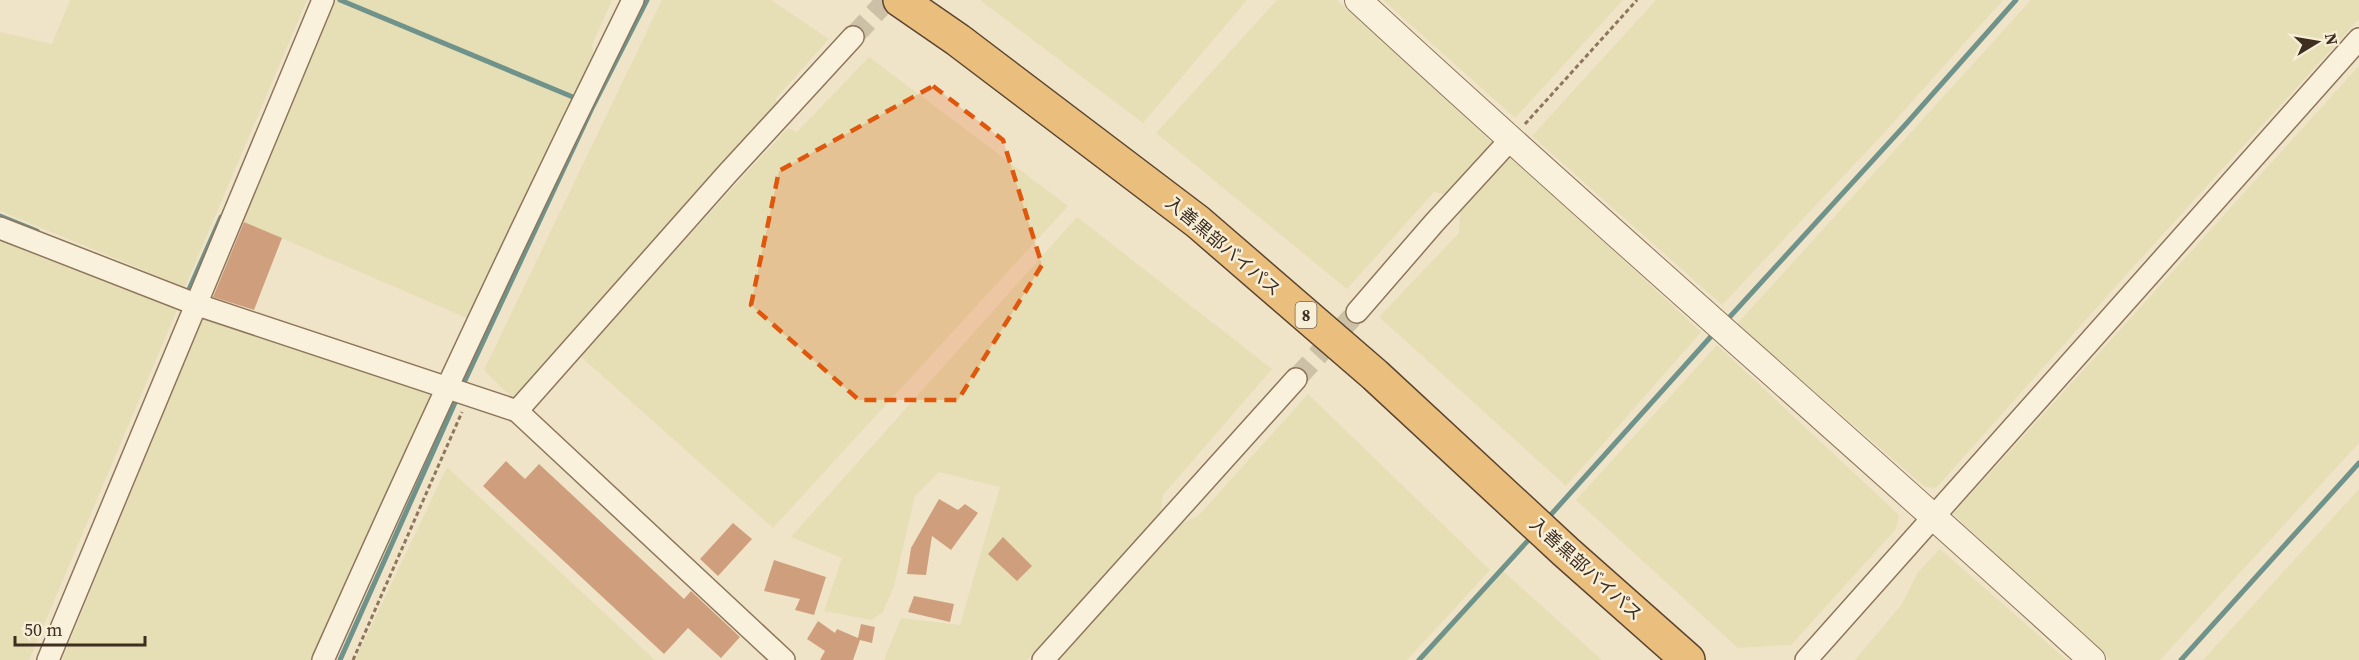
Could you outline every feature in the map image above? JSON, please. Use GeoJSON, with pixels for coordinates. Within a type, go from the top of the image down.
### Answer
{"type":"FeatureCollection","features":[{"type":"Feature","properties":{"kind":"highway","name":"入善黒部バイパス"},"geometry":{"type":"LineString","coordinates":[[900,0],[958,40],[1197,222],[1375,375],[1566,552],[1688,660]]}},
{"type":"Feature","properties":{"kind":"street"},"geometry":{"type":"LineString","coordinates":[[48,660],[323,0]]}},
{"type":"Feature","properties":{"kind":"street"},"geometry":{"type":"LineString","coordinates":[[323,660],[447,389],[633,0]]}},
{"type":"Feature","properties":{"kind":"street"},"geometry":{"type":"LineString","coordinates":[[1358,0],[1510,140],[1934,515],[2092,660]]}},
{"type":"Feature","properties":{"kind":"street"},"geometry":{"type":"LineString","coordinates":[[517,411],[727,174],[853,37]]}},
{"type":"Feature","properties":{"kind":"street"},"geometry":{"type":"LineString","coordinates":[[1806,660],[2359,39]]}},
{"type":"Feature","properties":{"kind":"street"},"geometry":{"type":"LineString","coordinates":[[1357,312],[1434,222],[1510,140]]}},
{"type":"Feature","properties":{"kind":"street"},"geometry":{"type":"LineString","coordinates":[[0,228],[195,304],[517,411],[784,660]]}},
{"type":"Feature","properties":{"kind":"street"},"geometry":{"type":"LineString","coordinates":[[1044,660],[1296,379]]}},
{"type":"Feature","properties":{"kind":"path"},"geometry":{"type":"LineString","coordinates":[[1510,140],[1637,0]]}},
{"type":"Feature","properties":{"kind":"path"},"geometry":{"type":"LineString","coordinates":[[353,660],[469,395]]}},
{"type":"Feature","properties":{"kind":"highlighted area"},"geometry":{"type":"Polygon","coordinates":[[[933,86],[1003,140],[1042,265],[958,400],[859,400],[751,305],[779,171],[933,86]]]}},
{"type":"Feature","properties":{"kind":"shaded area"},"geometry":{"type":"Polygon","coordinates":[[[70,0],[307,0],[185,287],[0,211],[0,32],[52,44],[70,0]]]}},
{"type":"Feature","properties":{"kind":"shaded area"},"geometry":{"type":"Polygon","coordinates":[[[332,0],[612,0],[592,45],[594,57],[469,319],[242,221],[332,0]]]}},
{"type":"Feature","properties":{"kind":"shaded area"},"geometry":{"type":"Polygon","coordinates":[[[662,0],[771,0],[829,39],[776,98],[777,109],[514,400],[484,370],[662,0]]]}},
{"type":"Feature","properties":{"kind":"shaded area"},"geometry":{"type":"Polygon","coordinates":[[[980,0],[1247,0],[1143,123],[980,0]]]}},
{"type":"Feature","properties":{"kind":"shaded area"},"geometry":{"type":"Polygon","coordinates":[[[1277,0],[1337,0],[1493,143],[1446,195],[1434,192],[1347,289],[1156,133],[1277,0]]]}},
{"type":"Feature","properties":{"kind":"shaded area"},"geometry":{"type":"Polygon","coordinates":[[[1383,0],[1623,0],[1515,118],[1383,0]]]}},
{"type":"Feature","properties":{"kind":"shaded area"},"geometry":{"type":"Polygon","coordinates":[[[1656,0],[2003,0],[1882,135],[1722,305],[1532,136],[1656,0]]]}},
{"type":"Feature","properties":{"kind":"shaded area"},"geometry":{"type":"Polygon","coordinates":[[[2031,0],[2359,0],[2359,19],[1936,488],[1925,487],[1737,324],[2031,0]]]}},
{"type":"Feature","properties":{"kind":"shaded area"},"geometry":{"type":"Polygon","coordinates":[[[869,57],[1068,206],[773,528],[579,355],[788,128],[797,132],[869,57]]]}},
{"type":"Feature","properties":{"kind":"shaded area"},"geometry":{"type":"Polygon","coordinates":[[[2359,66],[2359,443],[2160,660],[2110,660],[1953,514],[2359,66]]]}},
{"type":"Feature","properties":{"kind":"shaded area"},"geometry":{"type":"Polygon","coordinates":[[[1511,156],[1701,332],[1566,486],[1379,317],[1459,233],[1460,210],[1511,156]]]}},
{"type":"Feature","properties":{"kind":"shaded area"},"geometry":{"type":"Polygon","coordinates":[[[1077,217],[1272,369],[1163,495],[1161,512],[1027,660],[884,660],[901,618],[960,625],[1000,487],[939,472],[915,496],[894,586],[883,612],[872,620],[824,611],[842,558],[791,537],[1077,217]]]}},
{"type":"Feature","properties":{"kind":"shaded area"},"geometry":{"type":"Polygon","coordinates":[[[0,241],[177,310],[29,660],[0,660],[0,241]]]}},
{"type":"Feature","properties":{"kind":"shaded area"},"geometry":{"type":"Polygon","coordinates":[[[203,318],[437,397],[319,660],[62,660],[203,318]]]}},
{"type":"Feature","properties":{"kind":"shaded area"},"geometry":{"type":"Polygon","coordinates":[[[1717,345],[1899,515],[1896,529],[1791,645],[1738,648],[1576,500],[1717,345]]]}},
{"type":"Feature","properties":{"kind":"shaded area"},"geometry":{"type":"Polygon","coordinates":[[[1308,394],[1490,570],[1407,660],[1054,660],[1180,524],[1198,516],[1308,394]]]}},
{"type":"Feature","properties":{"kind":"shaded area"},"geometry":{"type":"Polygon","coordinates":[[[447,467],[655,660],[355,660],[447,467]]]}},
{"type":"Feature","properties":{"kind":"shaded area"},"geometry":{"type":"Polygon","coordinates":[[[2359,489],[2359,660],[2203,660],[2359,489]]]}},
{"type":"Feature","properties":{"kind":"shaded area"},"geometry":{"type":"Polygon","coordinates":[[[1940,549],[2067,660],[1855,660],[1902,604],[1918,572],[1940,549]]]}},
{"type":"Feature","properties":{"kind":"shaded area"},"geometry":{"type":"Polygon","coordinates":[[[1503,571],[1602,660],[1422,660],[1503,571]]]}},
{"type":"Feature","properties":{"kind":"building"},"geometry":{"type":"Polygon","coordinates":[[[244,222],[282,238],[254,310],[213,297],[244,222]]]}},
{"type":"Feature","properties":{"kind":"building"},"geometry":{"type":"Polygon","coordinates":[[[506,461],[525,479],[539,464],[684,599],[691,591],[740,637],[721,658],[688,628],[664,654],[483,486],[506,461]]]}},
{"type":"Feature","properties":{"kind":"building"},"geometry":{"type":"Polygon","coordinates":[[[939,499],[958,510],[965,504],[978,513],[951,550],[932,536],[926,575],[907,574],[911,548],[939,499]]]}},
{"type":"Feature","properties":{"kind":"building"},"geometry":{"type":"Polygon","coordinates":[[[733,523],[752,539],[718,576],[700,559],[733,523]]]}},
{"type":"Feature","properties":{"kind":"building"},"geometry":{"type":"Polygon","coordinates":[[[1003,537],[1032,566],[1017,581],[988,554],[1003,537]]]}},
{"type":"Feature","properties":{"kind":"building"},"geometry":{"type":"Polygon","coordinates":[[[774,560],[826,577],[814,615],[795,610],[800,599],[764,591],[774,560]]]}},
{"type":"Feature","properties":{"kind":"building"},"geometry":{"type":"Polygon","coordinates":[[[914,596],[954,604],[950,622],[908,612],[914,596]]]}},
{"type":"Feature","properties":{"kind":"building"},"geometry":{"type":"Polygon","coordinates":[[[818,621],[835,633],[837,629],[858,638],[861,624],[875,627],[872,643],[860,640],[853,660],[820,660],[825,651],[807,639],[818,621]]]}},
{"type":"Feature","properties":{"kind":"waterway"},"geometry":{"type":"LineString","coordinates":[[340,0],[580,100]]}},
{"type":"Feature","properties":{"kind":"waterway"},"geometry":{"type":"LineString","coordinates":[[462,387],[593,106],[647,0]]}},
{"type":"Feature","properties":{"kind":"waterway"},"geometry":{"type":"LineString","coordinates":[[1726,321],[2016,0]]}},
{"type":"Feature","properties":{"kind":"waterway"},"geometry":{"type":"LineString","coordinates":[[0,216],[37,231]]}},
{"type":"Feature","properties":{"kind":"waterway"},"geometry":{"type":"LineString","coordinates":[[184,293],[187,294],[221,217]]}},
{"type":"Feature","properties":{"kind":"waterway"},"geometry":{"type":"LineString","coordinates":[[1547,519],[1715,332]]}},
{"type":"Feature","properties":{"kind":"waterway"},"geometry":{"type":"LineString","coordinates":[[340,660],[458,396]]}},
{"type":"Feature","properties":{"kind":"waterway"},"geometry":{"type":"LineString","coordinates":[[2181,660],[2359,463]]}},
{"type":"Feature","properties":{"kind":"waterway"},"geometry":{"type":"LineString","coordinates":[[1419,660],[1533,535]]}},
{"type":"Feature","properties":{"kind":"tunnel"},"geometry":{"type":"LineString","coordinates":[[853,37],[887,0]]}},
{"type":"Feature","properties":{"kind":"tunnel"},"geometry":{"type":"LineString","coordinates":[[1296,379],[1357,312]]}}]}
